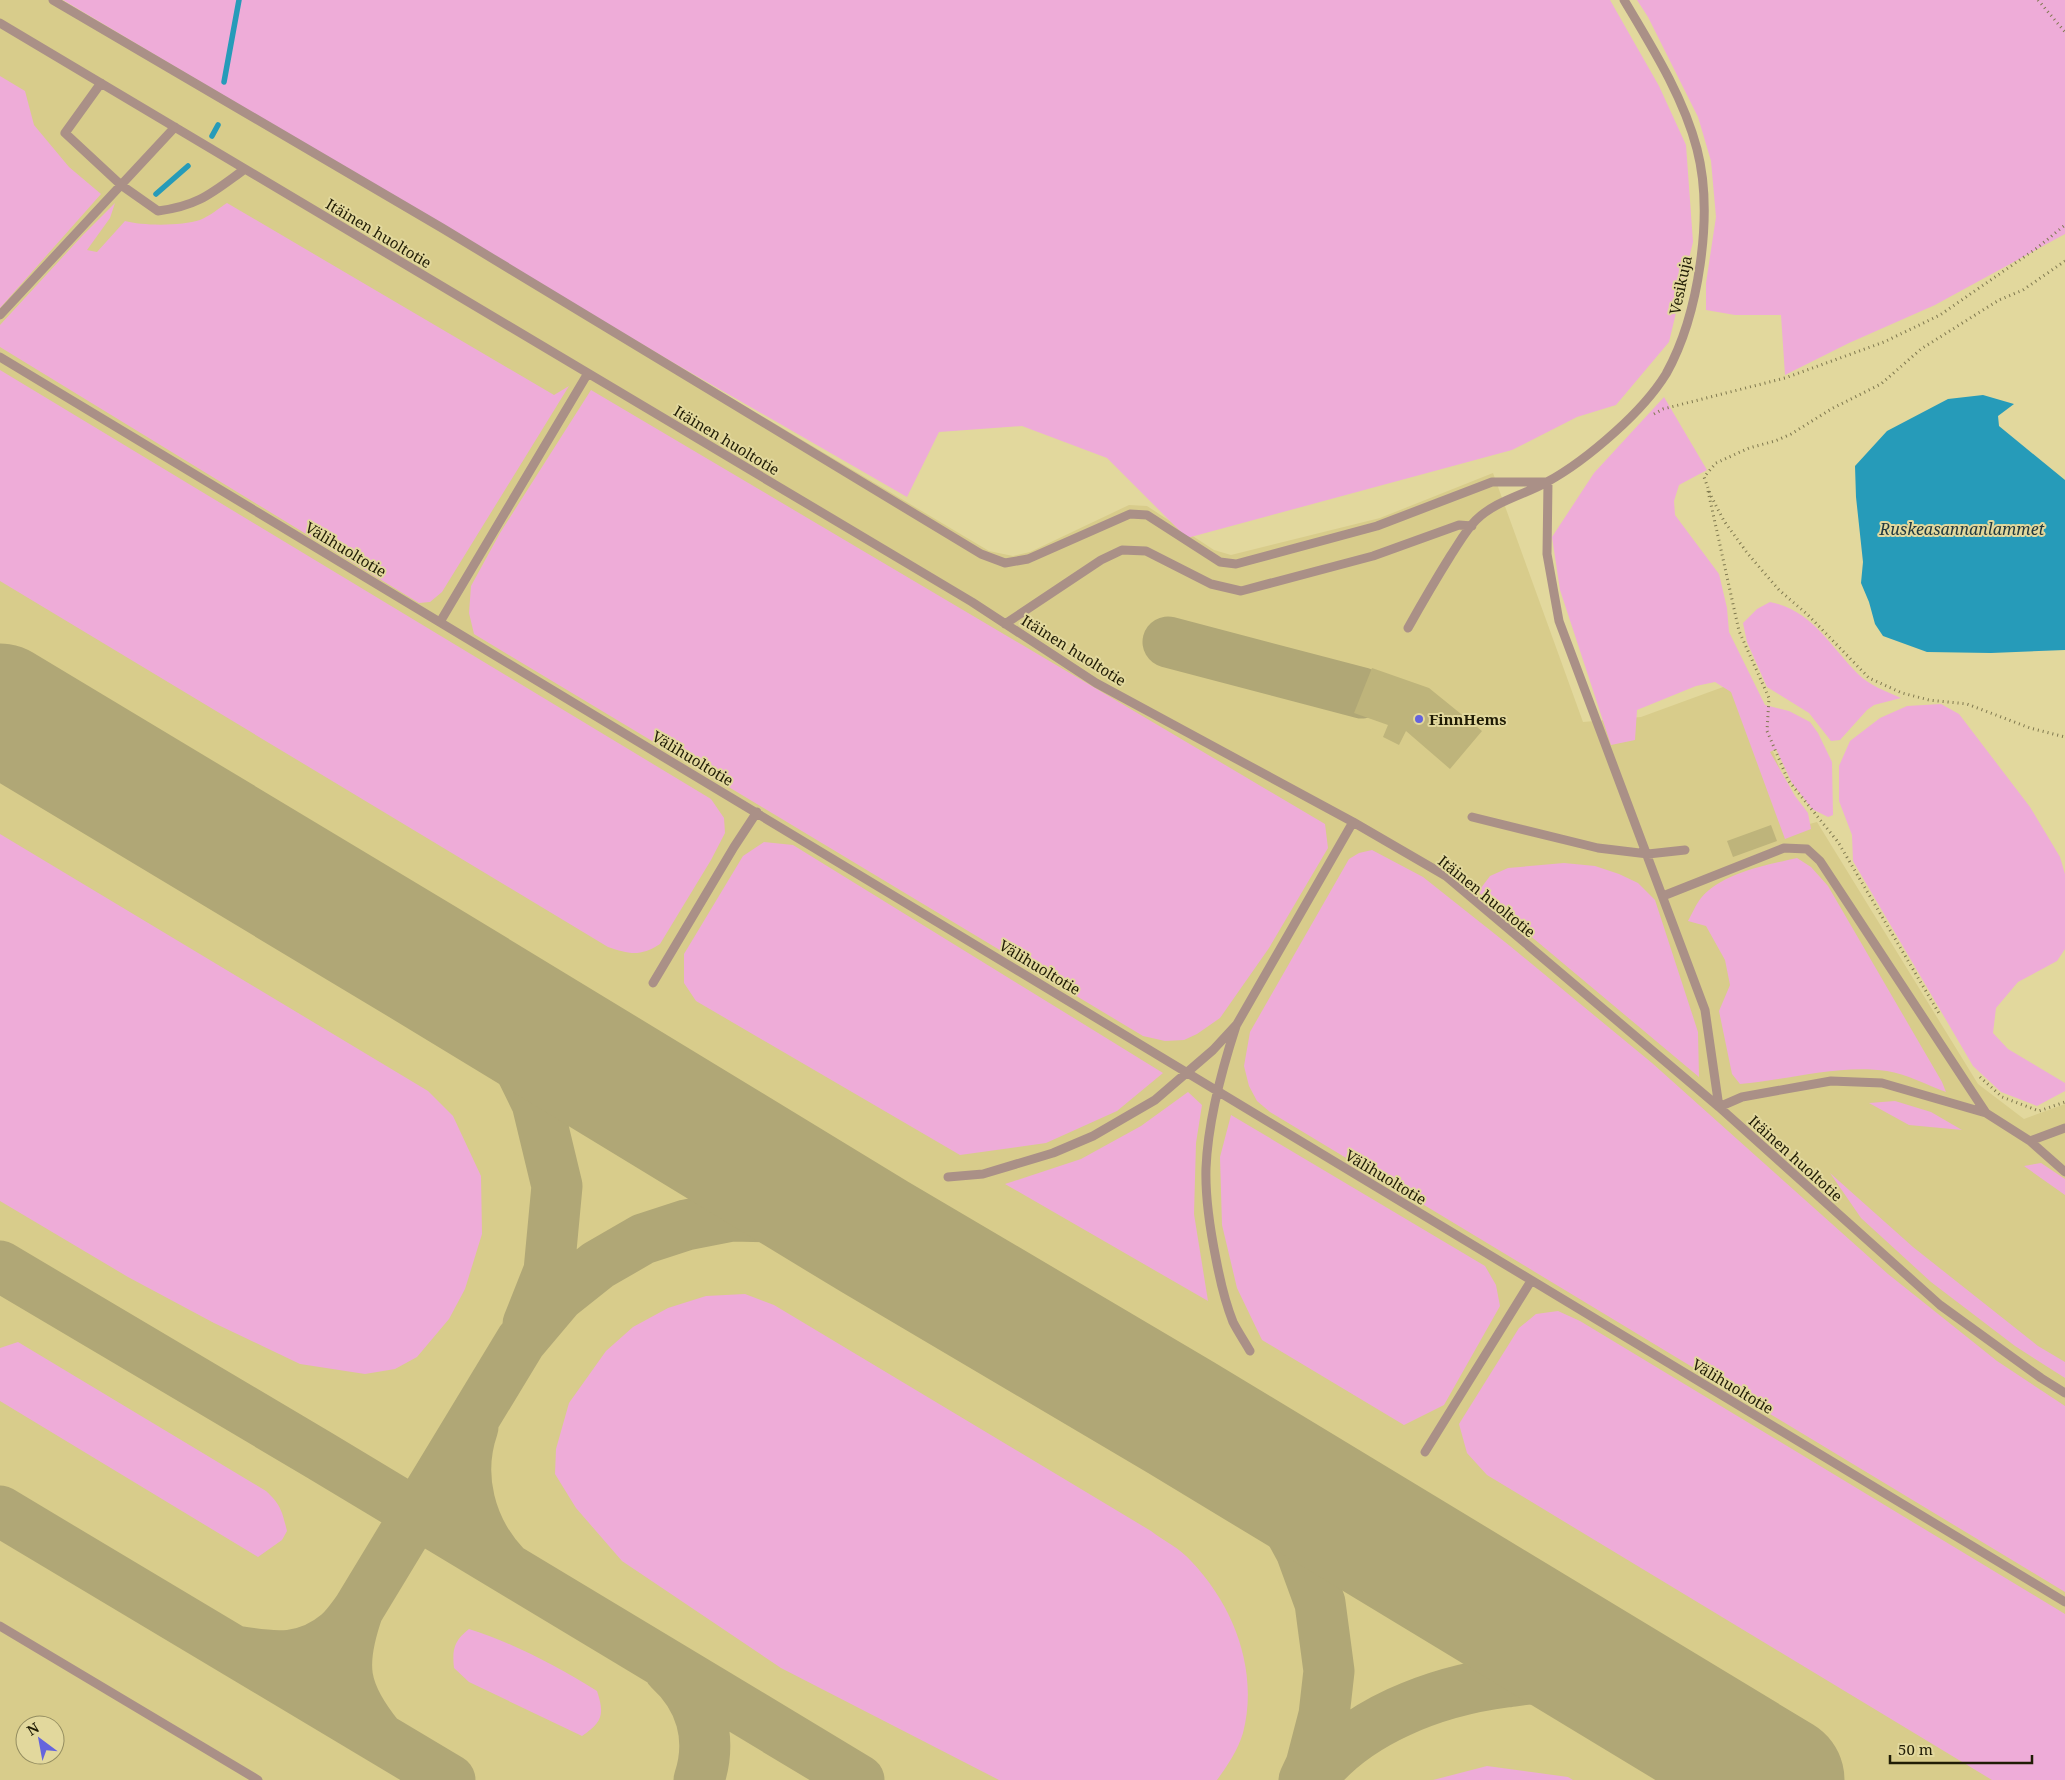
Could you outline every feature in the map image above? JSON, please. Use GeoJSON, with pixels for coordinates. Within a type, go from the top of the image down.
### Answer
{"type":"FeatureCollection","features":[{"type":"Feature","properties":{"kind":"lane"},"geometry":{"type":"LineString","coordinates":[[53,0],[442,228],[980,554],[1005,563],[1028,559],[1130,514],[1147,515],[1220,562],[1236,564],[1377,526],[1492,482],[1548,482],[1547,554],[1559,621],[1705,1010],[1719,1107],[1742,1097],[1832,1081],[1882,1083],[1986,1113],[2030,1141],[2065,1172]]}},
{"type":"Feature","properties":{"kind":"lane","name":"Vesikuja"},"geometry":{"type":"LineString","coordinates":[[1408,628],[1432,585],[1476,520],[1498,505],[1548,482],[1615,432],[1646,400],[1666,374],[1680,340],[1697,285],[1704,214],[1697,149],[1672,85],[1624,0]]}},
{"type":"Feature","properties":{"kind":"lane","name":"Itäinen huoltotie"},"geometry":{"type":"LineString","coordinates":[[0,23],[1005,624],[1096,683],[1353,822],[1446,876],[1719,1107],[1940,1305],[2041,1378],[2065,1393]]}},
{"type":"Feature","properties":{"kind":"lane"},"geometry":{"type":"LineString","coordinates":[[101,83],[65,133],[121,185],[158,210],[179,208],[201,200],[245,169]]}},
{"type":"Feature","properties":{"kind":"lane"},"geometry":{"type":"LineString","coordinates":[[0,315],[175,127]]}},
{"type":"Feature","properties":{"kind":"lane","name":"Välihuoltotie"},"geometry":{"type":"LineString","coordinates":[[0,357],[2065,1602]]}},
{"type":"Feature","properties":{"kind":"lane"},"geometry":{"type":"LineString","coordinates":[[440,622],[588,374]]}},
{"type":"Feature","properties":{"kind":"lane"},"geometry":{"type":"LineString","coordinates":[[1005,624],[1101,560],[1122,550],[1146,551],[1211,584],[1241,591],[1373,556],[1460,525],[1472,526]]}},
{"type":"Feature","properties":{"kind":"lane"},"geometry":{"type":"LineString","coordinates":[[653,983],[757,812]]}},
{"type":"Feature","properties":{"kind":"lane"},"geometry":{"type":"LineString","coordinates":[[1472,817],[1598,848],[1648,854],[1685,850]]}},
{"type":"Feature","properties":{"kind":"lane"},"geometry":{"type":"LineString","coordinates":[[1250,1351],[1230,1313],[1219,1274],[1211,1234],[1206,1168],[1218,1091],[1237,1024],[1353,822]]}},
{"type":"Feature","properties":{"kind":"lane"},"geometry":{"type":"LineString","coordinates":[[1663,896],[1784,848],[1807,849],[1820,861],[1986,1113]]}},
{"type":"Feature","properties":{"kind":"lane"},"geometry":{"type":"LineString","coordinates":[[948,1177],[983,1174],[1052,1153],[1093,1136],[1155,1100],[1213,1050],[1237,1024]]}},
{"type":"Feature","properties":{"kind":"lane"},"geometry":{"type":"LineString","coordinates":[[2030,1141],[2065,1128]]}},
{"type":"Feature","properties":{"kind":"lane"},"geometry":{"type":"LineString","coordinates":[[1425,1452],[1531,1281]]}},
{"type":"Feature","properties":{"kind":"lane"},"geometry":{"type":"LineString","coordinates":[[0,1626],[258,1780]]}},
{"type":"Feature","properties":{"kind":"path"},"geometry":{"type":"LineString","coordinates":[[2038,0],[2065,32]]}},
{"type":"Feature","properties":{"kind":"path"},"geometry":{"type":"LineString","coordinates":[[1647,417],[1663,409],[1785,378],[1884,342],[1940,315],[2037,248],[2065,225]]}},
{"type":"Feature","properties":{"kind":"path"},"geometry":{"type":"LineString","coordinates":[[1704,477],[1716,463],[1749,448],[1775,441],[1791,434],[1833,408],[1881,384],[1921,349],[1999,300],[2023,290],[2065,261]]}},
{"type":"Feature","properties":{"kind":"path"},"geometry":{"type":"LineString","coordinates":[[1704,477],[1724,521],[1748,554],[1779,590],[1808,615],[1870,678],[1902,693],[1929,700],[1967,704],[2030,728],[2065,737]]}},
{"type":"Feature","properties":{"kind":"path"},"geometry":{"type":"LineString","coordinates":[[1704,477],[1739,631],[1769,698],[1767,731],[1788,780],[1838,842],[1943,1019]]}},
{"type":"Feature","properties":{"kind":"path"},"geometry":{"type":"LineString","coordinates":[[1980,1077],[2002,1097],[2039,1111],[2065,1102]]}},
{"type":"Feature","properties":{"kind":"shaded area"},"geometry":{"type":"Polygon","coordinates":[[[0,0],[62,0],[989,551],[1013,556],[1030,552],[1129,505],[1147,506],[1214,550],[1231,555],[1380,518],[1493,473],[1583,722],[1641,717],[1745,679],[1802,826],[1817,822],[1978,1084],[2024,1119],[2065,1104],[2065,1780],[0,1780],[0,0]]]}},
{"type":"Feature","properties":{"kind":"shaded area"},"geometry":{"type":"Polygon","coordinates":[[[63,0],[1610,0],[1659,86],[1686,145],[1693,242],[1669,342],[1616,405],[1577,417],[1512,450],[1187,538],[1107,458],[1022,426],[939,432],[907,497],[674,363],[63,0]]]}},
{"type":"Feature","properties":{"kind":"shaded area"},"geometry":{"type":"Polygon","coordinates":[[[1637,0],[2065,0],[2065,234],[1935,305],[1849,343],[1785,375],[1781,315],[1735,315],[1706,310],[1706,283],[1716,217],[1711,161],[1698,117],[1648,17],[1637,0]]]}},
{"type":"Feature","properties":{"kind":"shaded area"},"geometry":{"type":"Polygon","coordinates":[[[0,76],[25,91],[34,125],[69,167],[101,194],[0,308],[0,76]]]}},
{"type":"Feature","properties":{"kind":"shaded area"},"geometry":{"type":"Polygon","coordinates":[[[115,203],[110,218],[87,250],[97,252],[125,221],[162,225],[192,222],[200,220],[227,203],[554,395],[569,386],[442,592],[430,602],[419,603],[0,347],[0,325],[115,203]]]}},
{"type":"Feature","properties":{"kind":"shaded area"},"geometry":{"type":"Polygon","coordinates":[[[0,370],[711,799],[724,818],[725,833],[711,860],[660,944],[640,953],[628,953],[608,947],[0,581],[0,370]]]}},
{"type":"Feature","properties":{"kind":"shaded area"},"geometry":{"type":"Polygon","coordinates":[[[591,390],[1325,824],[1328,848],[1269,948],[1220,1018],[1197,1034],[1184,1040],[1165,1041],[1143,1036],[474,634],[469,613],[471,586],[500,533],[591,390]]]}},
{"type":"Feature","properties":{"kind":"shaded area"},"geometry":{"type":"Polygon","coordinates":[[[1664,397],[1707,470],[1679,485],[1674,501],[1675,515],[1719,574],[1727,608],[1729,632],[1765,705],[1789,711],[1810,722],[1818,733],[1832,762],[1833,815],[1828,817],[1812,809],[1792,783],[1776,749],[1770,752],[1795,796],[1808,813],[1811,829],[1785,839],[1731,692],[1715,682],[1696,686],[1637,710],[1635,740],[1611,745],[1560,590],[1552,537],[1594,473],[1664,397]]]}},
{"type":"Feature","properties":{"kind":"shaded area"},"geometry":{"type":"Polygon","coordinates":[[[1770,602],[1785,606],[1809,621],[1858,674],[1878,688],[1901,698],[1874,705],[1867,710],[1840,740],[1831,741],[1809,713],[1767,687],[1747,642],[1743,623],[1757,609],[1770,602]]]}},
{"type":"Feature","properties":{"kind":"shaded area"},"geometry":{"type":"Polygon","coordinates":[[[1941,704],[1959,714],[2030,807],[2060,857],[2065,874],[2065,949],[2057,961],[2018,982],[1996,1008],[1993,1033],[2008,1049],[2065,1083],[2065,1091],[2037,1106],[2001,1092],[1973,1066],[1853,861],[1852,835],[1839,801],[1839,766],[1850,741],[1880,718],[1907,706],[1941,704]]]}},
{"type":"Feature","properties":{"kind":"shaded area"},"geometry":{"type":"Polygon","coordinates":[[[0,834],[428,1091],[453,1116],[481,1176],[482,1234],[465,1289],[449,1319],[417,1357],[395,1369],[365,1374],[300,1364],[214,1323],[128,1277],[0,1201],[0,834]]]}},
{"type":"Feature","properties":{"kind":"shaded area"},"geometry":{"type":"Polygon","coordinates":[[[764,842],[793,845],[1163,1073],[1117,1111],[1046,1143],[960,1155],[696,1001],[684,983],[684,954],[743,856],[764,842]]]}},
{"type":"Feature","properties":{"kind":"shaded area"},"geometry":{"type":"Polygon","coordinates":[[[1372,850],[1423,877],[1510,946],[1652,1063],[1888,1274],[1997,1361],[2065,1406],[2065,1592],[1270,1112],[1257,1101],[1249,1086],[1244,1066],[1250,1032],[1349,859],[1359,853],[1372,850]]]}},
{"type":"Feature","properties":{"kind":"shaded area"},"geometry":{"type":"Polygon","coordinates":[[[1797,858],[1811,867],[1828,886],[1946,1092],[1902,1075],[1869,1069],[1832,1071],[1740,1084],[1732,1074],[1719,1011],[1730,985],[1725,960],[1706,926],[1688,921],[1701,898],[1721,882],[1746,871],[1797,858]]]}},
{"type":"Feature","properties":{"kind":"shaded area"},"geometry":{"type":"Polygon","coordinates":[[[1564,863],[1595,866],[1619,874],[1638,883],[1655,900],[1698,1032],[1699,1077],[1478,892],[1490,876],[1508,868],[1564,863]]]}},
{"type":"Feature","properties":{"kind":"shaded area"},"geometry":{"type":"Polygon","coordinates":[[[1188,1092],[1202,1105],[1196,1143],[1194,1214],[1208,1301],[1005,1184],[1081,1159],[1141,1126],[1188,1092]]]}},
{"type":"Feature","properties":{"kind":"shaded area"},"geometry":{"type":"Polygon","coordinates":[[[1895,1101],[1931,1112],[1962,1130],[1909,1125],[1869,1103],[1895,1101]]]}},
{"type":"Feature","properties":{"kind":"shaded area"},"geometry":{"type":"Polygon","coordinates":[[[1231,1115],[1485,1266],[1496,1285],[1500,1306],[1444,1405],[1404,1425],[1262,1340],[1237,1288],[1222,1225],[1220,1157],[1231,1115]]]}},
{"type":"Feature","properties":{"kind":"shaded area"},"geometry":{"type":"Polygon","coordinates":[[[2041,1163],[2065,1179],[2065,1195],[2024,1166],[2041,1163]]]}},
{"type":"Feature","properties":{"kind":"shaded area"},"geometry":{"type":"Polygon","coordinates":[[[1830,1173],[1913,1247],[2038,1346],[2065,1362],[2065,1378],[2015,1346],[1931,1282],[1861,1218],[1830,1173]]]}},
{"type":"Feature","properties":{"kind":"shaded area"},"geometry":{"type":"Polygon","coordinates":[[[745,1294],[774,1305],[1151,1531],[1187,1557],[1220,1598],[1231,1619],[1245,1663],[1248,1686],[1247,1710],[1243,1733],[1235,1752],[1217,1780],[999,1780],[781,1668],[622,1561],[576,1508],[555,1474],[556,1449],[569,1403],[606,1351],[633,1327],[668,1308],[706,1296],[745,1294]]]}},
{"type":"Feature","properties":{"kind":"shaded area"},"geometry":{"type":"Polygon","coordinates":[[[1558,1311],[1580,1321],[2065,1614],[2065,1780],[1992,1780],[1487,1475],[1467,1453],[1459,1424],[1519,1328],[1536,1314],[1558,1311]]]}},
{"type":"Feature","properties":{"kind":"shaded area"},"geometry":{"type":"Polygon","coordinates":[[[18,1342],[266,1491],[275,1500],[282,1513],[287,1531],[282,1540],[258,1557],[0,1401],[0,1348],[18,1342]]]}},
{"type":"Feature","properties":{"kind":"shaded area"},"geometry":{"type":"Polygon","coordinates":[[[469,1629],[535,1656],[597,1691],[601,1706],[598,1722],[582,1736],[469,1682],[454,1668],[453,1656],[457,1642],[469,1629]]]}},
{"type":"Feature","properties":{"kind":"shaded area"},"geometry":{"type":"Polygon","coordinates":[[[1487,1766],[1568,1777],[1573,1780],[1433,1780],[1487,1766]]]}},
{"type":"Feature","properties":{"kind":"water","name":"Ruskeasannanlammet"},"geometry":{"type":"Polygon","coordinates":[[[1983,395],[2014,404],[1998,416],[1999,426],[2065,480],[2065,650],[1991,653],[1927,652],[1883,636],[1875,624],[1861,583],[1863,562],[1856,497],[1855,466],[1887,431],[1948,399],[1983,395]]]}},
{"type":"Feature","properties":{"kind":"building","name":"FinnHems"},"geometry":{"type":"Polygon","coordinates":[[[1372,668],[1429,688],[1482,731],[1450,769],[1406,731],[1399,745],[1383,737],[1388,725],[1354,713],[1372,668]]]}},
{"type":"Feature","properties":{"kind":"building"},"geometry":{"type":"Polygon","coordinates":[[[1771,825],[1777,841],[1733,857],[1727,841],[1771,825]]]}},
{"type":"Feature","properties":{"kind":"waterway"},"geometry":{"type":"LineString","coordinates":[[224,82],[239,0]]}},
{"type":"Feature","properties":{"kind":"waterway"},"geometry":{"type":"LineString","coordinates":[[212,136],[218,125]]}},
{"type":"Feature","properties":{"kind":"waterway"},"geometry":{"type":"LineString","coordinates":[[156,194],[188,166]]}},
{"type":"Feature","properties":{"kind":"taxiway"},"geometry":{"type":"LineString","coordinates":[[1168,642],[1362,693]]}},
{"type":"Feature","properties":{"kind":"taxiway"},"geometry":{"type":"LineString","coordinates":[[421,961],[468,1001],[515,1058],[537,1103],[557,1186],[549,1271],[528,1324]]}},
{"type":"Feature","properties":{"kind":"taxiway"},"geometry":{"type":"LineString","coordinates":[[379,1737],[357,1705],[348,1677],[348,1647],[358,1610],[521,1341],[559,1296],[598,1265],[643,1239],[686,1225],[732,1216],[773,1217],[820,1222],[875,1237]]}},
{"type":"Feature","properties":{"kind":"taxiway"},"geometry":{"type":"LineString","coordinates":[[0,1266],[319,1455],[859,1780]]}},
{"type":"Feature","properties":{"kind":"taxiway"},"geometry":{"type":"LineString","coordinates":[[1180,1417],[1242,1466],[1274,1501],[1301,1551],[1320,1603],[1329,1671],[1324,1715],[1311,1765],[1304,1780]]}},
{"type":"Feature","properties":{"kind":"taxiway"},"geometry":{"type":"LineString","coordinates":[[473,1427],[466,1464],[466,1483],[470,1501],[475,1519],[483,1536],[505,1566]]}},
{"type":"Feature","properties":{"kind":"taxiway"},"geometry":{"type":"LineString","coordinates":[[0,1511],[450,1780]]}},
{"type":"Feature","properties":{"kind":"taxiway"},"geometry":{"type":"LineString","coordinates":[[236,1651],[277,1656],[302,1653],[314,1649],[338,1634],[358,1610]]}},
{"type":"Feature","properties":{"kind":"taxiway"},"geometry":{"type":"LineString","coordinates":[[669,1669],[689,1693],[701,1720],[705,1749],[699,1780]]}},
{"type":"Feature","properties":{"kind":"taxiway"},"geometry":{"type":"LineString","coordinates":[[1311,1780],[1329,1759],[1350,1741],[1373,1725],[1398,1712],[1425,1701],[1479,1686],[1526,1679],[1561,1681],[1593,1687],[1636,1701],[1691,1726]]}},
{"type":"Feature","properties":{"kind":"runway"},"geometry":{"type":"LineString","coordinates":[[0,708],[875,1237],[1180,1417],[1780,1780]]}},
{"type":"Feature","properties":{"kind":"place","name":"FinnHems"},"geometry":{"type":"Point","coordinates":[1419,719]}}]}
